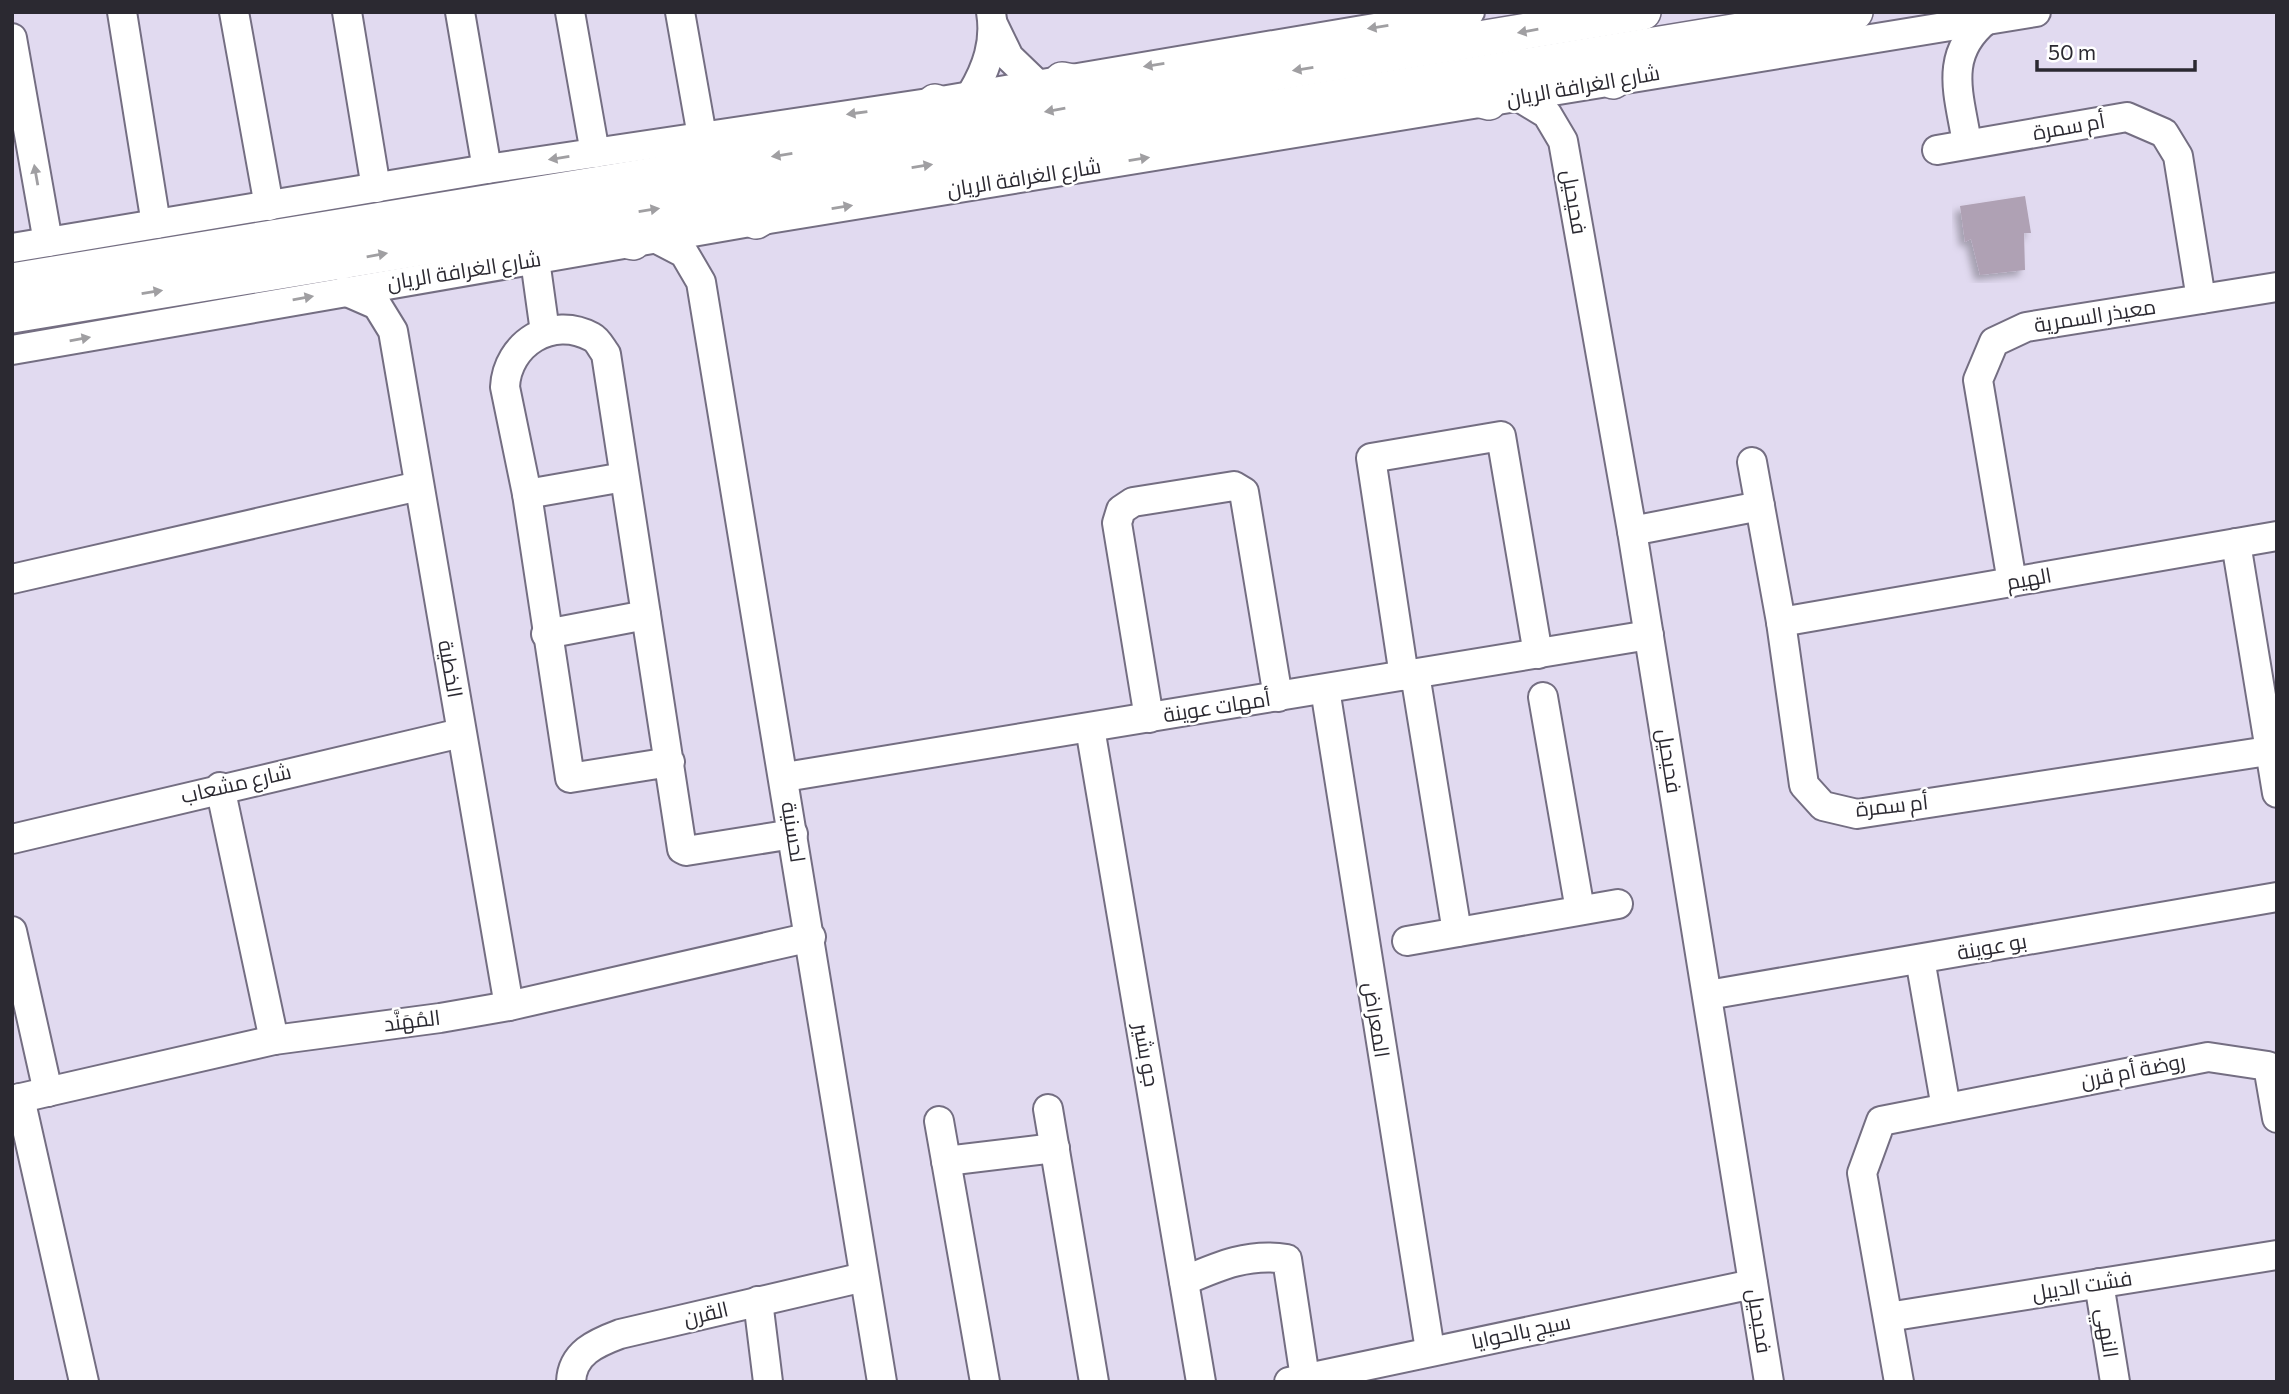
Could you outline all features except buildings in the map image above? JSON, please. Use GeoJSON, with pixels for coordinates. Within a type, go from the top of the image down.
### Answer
{"type":"FeatureCollection","features":[{"type":"Feature","properties":{"kind":"main road"},"geometry":{"type":"LineString","coordinates":[[12,281],[890,138],[1582,18],[1643,12]]}},
{"type":"Feature","properties":{"kind":"main road","name":"شارع الغرافة الريان"},"geometry":{"type":"LineString","coordinates":[[12,315],[1855,12]]}},
{"type":"Feature","properties":{"kind":"main road"},"geometry":{"type":"LineString","coordinates":[[1602,83],[1675,42]]}},
{"type":"Feature","properties":{"kind":"main road"},"geometry":{"type":"LineString","coordinates":[[1049,82],[1140,95]]}},
{"type":"Feature","properties":{"kind":"main road"},"geometry":{"type":"LineString","coordinates":[[1418,84],[1504,100]]}},
{"type":"Feature","properties":{"kind":"main road"},"geometry":{"type":"LineString","coordinates":[[890,138],[935,102]]}},
{"type":"Feature","properties":{"kind":"main road"},"geometry":{"type":"LineString","coordinates":[[743,224],[822,183]]}},
{"type":"Feature","properties":{"kind":"main road"},"geometry":{"type":"LineString","coordinates":[[556,225],[645,240]]}},
{"type":"Feature","properties":{"kind":"street"},"geometry":{"type":"LineString","coordinates":[[122,12],[156,224]]}},
{"type":"Feature","properties":{"kind":"street"},"geometry":{"type":"LineString","coordinates":[[234,12],[270,206]]}},
{"type":"Feature","properties":{"kind":"street"},"geometry":{"type":"LineString","coordinates":[[347,12],[376,188]]}},
{"type":"Feature","properties":{"kind":"street"},"geometry":{"type":"LineString","coordinates":[[460,12],[487,169]]}},
{"type":"Feature","properties":{"kind":"street"},"geometry":{"type":"LineString","coordinates":[[570,12],[595,153]]}},
{"type":"Feature","properties":{"kind":"street"},"geometry":{"type":"LineString","coordinates":[[680,12],[702,136]]}},
{"type":"Feature","properties":{"kind":"street"},"geometry":{"type":"LineString","coordinates":[[12,248],[487,169],[935,102],[972,93],[1470,12]]}},
{"type":"Feature","properties":{"kind":"street","name":"شارع الغرافة الريان"},"geometry":{"type":"LineString","coordinates":[[12,350],[423,277],[2036,12]]}},
{"type":"Feature","properties":{"kind":"street"},"geometry":{"type":"LineString","coordinates":[[992,18],[1009,57],[1049,82]]}},
{"type":"Feature","properties":{"kind":"street"},"geometry":{"type":"LineString","coordinates":[[972,93],[988,60],[992,18]]}},
{"type":"Feature","properties":{"kind":"street"},"geometry":{"type":"LineString","coordinates":[[1956,69],[1968,38],[1986,20]]}},
{"type":"Feature","properties":{"kind":"street"},"geometry":{"type":"LineString","coordinates":[[1913,32],[1940,48],[1956,69],[1967,144]]}},
{"type":"Feature","properties":{"kind":"street"},"geometry":{"type":"LineString","coordinates":[[12,38],[48,242]]}},
{"type":"Feature","properties":{"kind":"street","name":"فحيحيل"},"geometry":{"type":"LineString","coordinates":[[1563,141],[1573,103],[1602,83]]}},
{"type":"Feature","properties":{"kind":"street","name":"فحيحيل"},"geometry":{"type":"LineString","coordinates":[[1504,100],[1547,114],[1563,141],[1632,531],[1769,1382]]}},
{"type":"Feature","properties":{"kind":"street","name":"أم سمرة"},"geometry":{"type":"LineString","coordinates":[[1937,150],[2127,117],[2164,133],[2178,156],[2201,299]]}},
{"type":"Feature","properties":{"kind":"street","name":"لحسنية"},"geometry":{"type":"LineString","coordinates":[[701,282],[709,248],[743,224]]}},
{"type":"Feature","properties":{"kind":"street","name":"لحسنية"},"geometry":{"type":"LineString","coordinates":[[645,240],[684,253],[701,282],[785,777],[882,1382]]}},
{"type":"Feature","properties":{"kind":"street"},"geometry":{"type":"LineString","coordinates":[[535,260],[545,332]]}},
{"type":"Feature","properties":{"kind":"street","name":"الخطية"},"geometry":{"type":"LineString","coordinates":[[393,331],[401,299],[423,277]]}},
{"type":"Feature","properties":{"kind":"street","name":"معيذر السمرية"},"geometry":{"type":"LineString","coordinates":[[2011,582],[1978,380],[1994,342],[2026,327],[2277,287]]}},
{"type":"Feature","properties":{"kind":"street","name":"الخطية"},"geometry":{"type":"LineString","coordinates":[[345,291],[367,298],[377,305],[393,331],[509,1006]]}},
{"type":"Feature","properties":{"kind":"street"},"geometry":{"type":"LineString","coordinates":[[670,762],[570,778],[527,494],[505,387],[505,371],[517,348],[545,332],[571,331],[594,338],[606,354],[684,850],[793,834]]}},
{"type":"Feature","properties":{"kind":"street"},"geometry":{"type":"LineString","coordinates":[[1457,932],[1371,458],[1501,436],[1538,654]]}},
{"type":"Feature","properties":{"kind":"street","name":"أم سمرة"},"geometry":{"type":"LineString","coordinates":[[1752,462],[1782,622],[1804,785],[1824,806],[1857,814],[2268,751]]}},
{"type":"Feature","properties":{"kind":"street"},"geometry":{"type":"LineString","coordinates":[[527,494],[624,477]]}},
{"type":"Feature","properties":{"kind":"street"},"geometry":{"type":"LineString","coordinates":[[12,579],[419,486]]}},
{"type":"Feature","properties":{"kind":"street"},"geometry":{"type":"LineString","coordinates":[[1149,718],[1116,523],[1121,510],[1133,502],[1234,486],[1244,492],[1278,697]]}},
{"type":"Feature","properties":{"kind":"street"},"geometry":{"type":"LineString","coordinates":[[1632,531],[1760,506]]}},
{"type":"Feature","properties":{"kind":"street","name":"الهيم"},"geometry":{"type":"LineString","coordinates":[[1782,622],[2277,536]]}},
{"type":"Feature","properties":{"kind":"street"},"geometry":{"type":"LineString","coordinates":[[2236,543],[2277,793]]}},
{"type":"Feature","properties":{"kind":"street"},"geometry":{"type":"LineString","coordinates":[[547,634],[646,615]]}},
{"type":"Feature","properties":{"kind":"street","name":"أمهات عوينة"},"geometry":{"type":"LineString","coordinates":[[785,777],[1649,635]]}},
{"type":"Feature","properties":{"kind":"street","name":"المعراض"},"geometry":{"type":"LineString","coordinates":[[1325,689],[1430,1350]]}},
{"type":"Feature","properties":{"kind":"street"},"geometry":{"type":"LineString","coordinates":[[1544,697],[1580,911]]}},
{"type":"Feature","properties":{"kind":"street","name":"جو بشير"},"geometry":{"type":"LineString","coordinates":[[1090,727],[1201,1382]]}},
{"type":"Feature","properties":{"kind":"street","name":"شارع مشعاب"},"geometry":{"type":"LineString","coordinates":[[12,839],[461,733]]}},
{"type":"Feature","properties":{"kind":"street"},"geometry":{"type":"LineString","coordinates":[[220,788],[274,1040]]}},
{"type":"Feature","properties":{"kind":"street","name":"بو عوينة"},"geometry":{"type":"LineString","coordinates":[[1708,995],[2277,897]]}},
{"type":"Feature","properties":{"kind":"street"},"geometry":{"type":"LineString","coordinates":[[1406,941],[1618,904]]}},
{"type":"Feature","properties":{"kind":"street"},"geometry":{"type":"LineString","coordinates":[[12,931],[48,1092]]}},
{"type":"Feature","properties":{"kind":"street","name":"المُهَنَّد"},"geometry":{"type":"LineString","coordinates":[[16,1099],[274,1040],[509,1006],[811,937]]}},
{"type":"Feature","properties":{"kind":"street"},"geometry":{"type":"LineString","coordinates":[[1920,960],[1947,1108]]}},
{"type":"Feature","properties":{"kind":"street","name":"روضة أم قرن"},"geometry":{"type":"LineString","coordinates":[[1899,1382],[1862,1173],[1881,1121],[2208,1057],[2268,1066],[2277,1118]]}},
{"type":"Feature","properties":{"kind":"street"},"geometry":{"type":"LineString","coordinates":[[16,1099],[84,1382]]}},
{"type":"Feature","properties":{"kind":"street"},"geometry":{"type":"LineString","coordinates":[[1048,1109],[1094,1382]]}},
{"type":"Feature","properties":{"kind":"street"},"geometry":{"type":"LineString","coordinates":[[939,1121],[985,1382]]}},
{"type":"Feature","properties":{"kind":"street"},"geometry":{"type":"LineString","coordinates":[[946,1161],[1055,1148]]}},
{"type":"Feature","properties":{"kind":"street"},"geometry":{"type":"LineString","coordinates":[[1184,1282],[1233,1260],[1265,1255],[1287,1259],[1297,1380]]}},
{"type":"Feature","properties":{"kind":"street","name":"فشت الديبل"},"geometry":{"type":"LineString","coordinates":[[1888,1317],[2277,1255]]}},
{"type":"Feature","properties":{"kind":"street","name":"القرن"},"geometry":{"type":"LineString","coordinates":[[571,1382],[576,1361],[587,1348],[603,1340],[864,1277]]}},
{"type":"Feature","properties":{"kind":"street","name":"النهي"},"geometry":{"type":"LineString","coordinates":[[2099,1283],[2115,1382]]}},
{"type":"Feature","properties":{"kind":"street","name":"سيج بالحوايا"},"geometry":{"type":"LineString","coordinates":[[1297,1380],[1753,1284]]}},
{"type":"Feature","properties":{"kind":"street"},"geometry":{"type":"LineString","coordinates":[[758,1301],[768,1382]]}}]}
